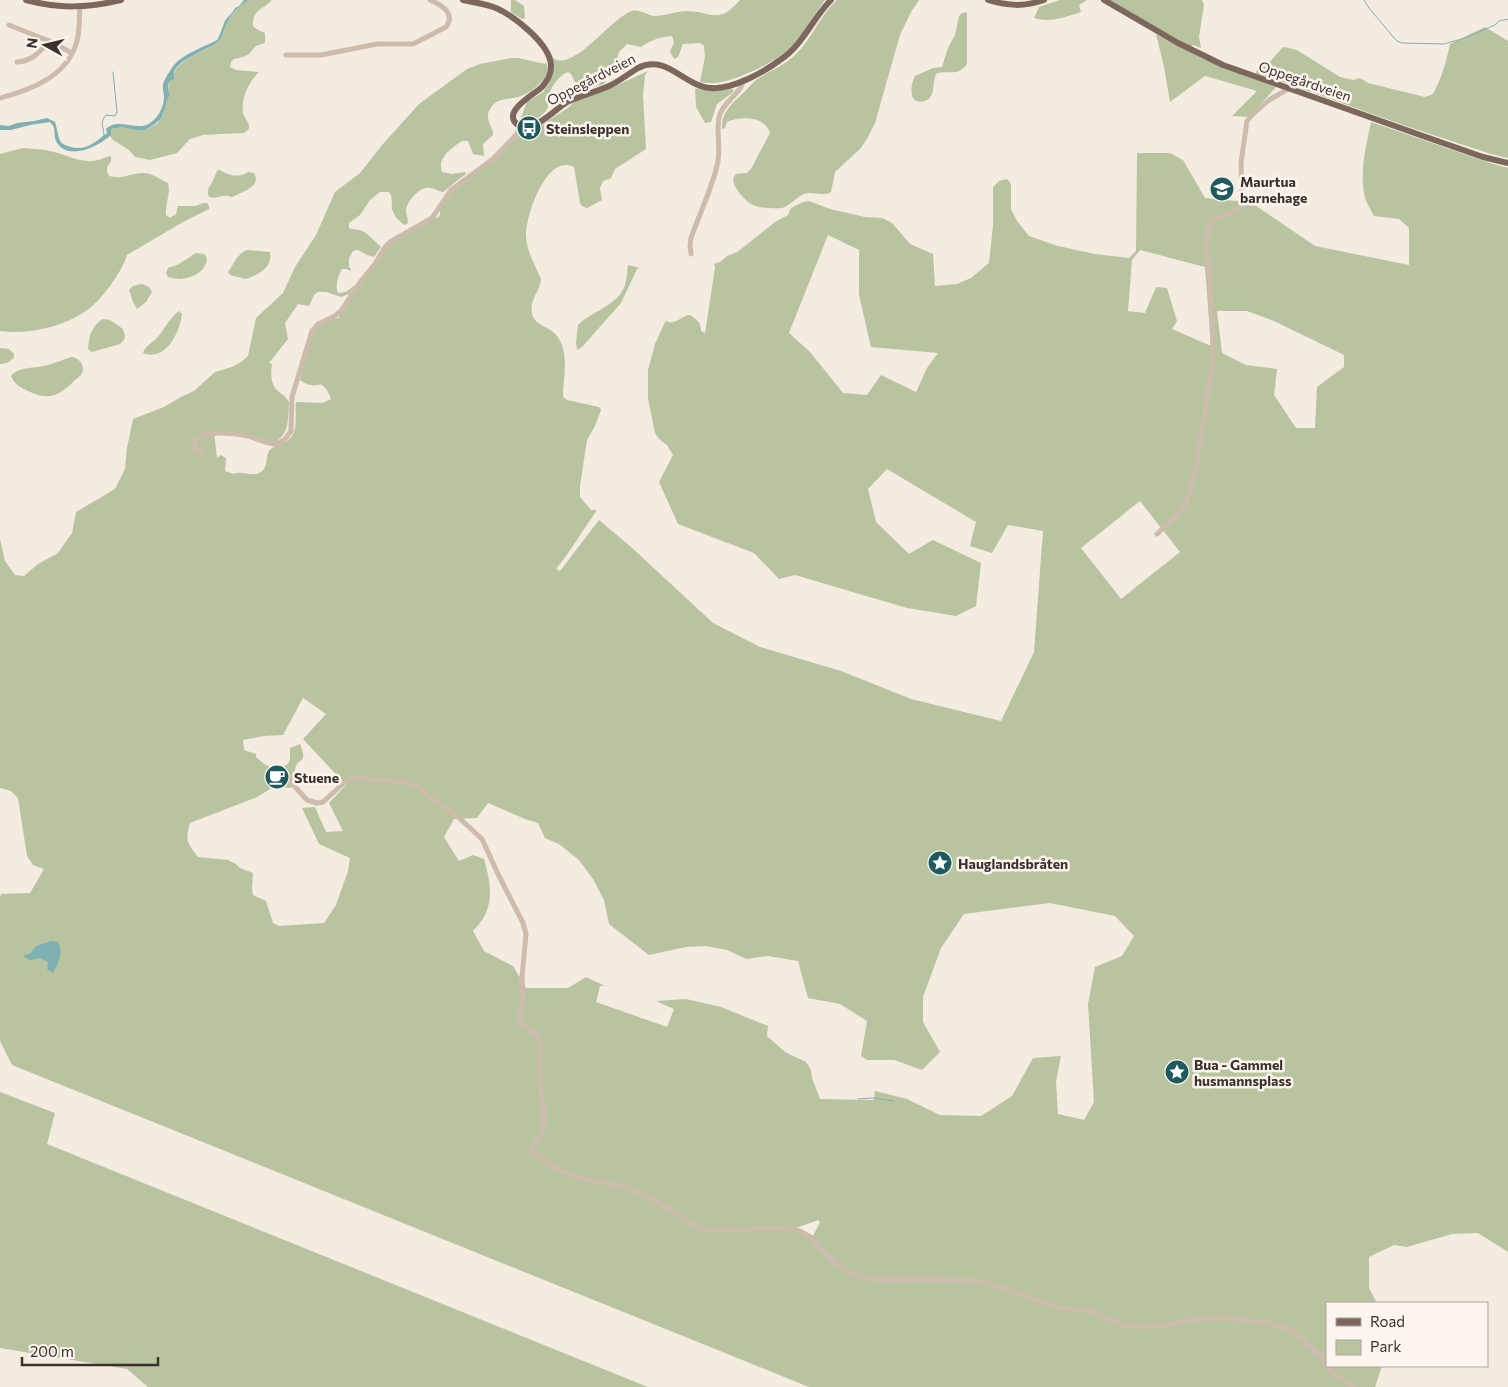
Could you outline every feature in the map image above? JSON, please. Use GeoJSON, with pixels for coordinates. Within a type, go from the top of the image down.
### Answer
{"type":"FeatureCollection","features":[{"type":"Feature","properties":{"kind":"main road"},"geometry":{"type":"LineString","coordinates":[[26,0],[60,6],[80,7],[121,0]]}},
{"type":"Feature","properties":{"kind":"main road","name":"Oppegårdveien"},"geometry":{"type":"LineString","coordinates":[[463,0],[487,5],[508,14],[529,32],[548,55],[551,67],[546,82],[514,111],[514,120],[521,127],[532,126],[570,101],[609,86],[646,65],[657,64],[668,67],[693,83],[708,88],[724,87],[743,80],[773,65],[789,53],[803,38],[831,0]]}},
{"type":"Feature","properties":{"kind":"main road"},"geometry":{"type":"LineString","coordinates":[[988,0],[1006,5],[1031,4],[1044,0]]}},
{"type":"Feature","properties":{"kind":"main road","name":"Oppegårdveien"},"geometry":{"type":"LineString","coordinates":[[1104,0],[1178,43],[1207,58],[1246,74],[1483,157],[1508,163]]}},
{"type":"Feature","properties":{"kind":"street"},"geometry":{"type":"LineString","coordinates":[[286,55],[321,55],[377,44],[413,44],[449,24],[450,15],[446,8],[430,0]]}},
{"type":"Feature","properties":{"kind":"street"},"geometry":{"type":"LineString","coordinates":[[0,98],[46,80],[59,71],[77,43],[80,7]]}},
{"type":"Feature","properties":{"kind":"street"},"geometry":{"type":"LineString","coordinates":[[9,25],[49,41],[72,53]]}},
{"type":"Feature","properties":{"kind":"street"},"geometry":{"type":"LineString","coordinates":[[17,62],[24,62],[37,56],[49,41]]}},
{"type":"Feature","properties":{"kind":"street","name":"Oppegårdveien"},"geometry":{"type":"LineString","coordinates":[[691,254],[690,241],[718,162],[719,119],[724,106],[742,87],[743,80]]}},
{"type":"Feature","properties":{"kind":"street"},"geometry":{"type":"LineString","coordinates":[[1157,534],[1179,513],[1186,503],[1191,488],[1212,368],[1213,345],[1210,278],[1206,247],[1209,226],[1214,220],[1236,210],[1240,206],[1242,200],[1242,163],[1248,121],[1269,100],[1290,88]]}},
{"type":"Feature","properties":{"kind":"street"},"geometry":{"type":"LineString","coordinates":[[203,454],[195,450],[195,440],[200,436],[211,433],[242,435],[274,444],[285,440],[292,427],[292,397],[313,329],[341,311],[390,242],[432,218],[454,186],[493,159],[516,135],[521,127]]}},
{"type":"Feature","properties":{"kind":"street"},"geometry":{"type":"LineString","coordinates":[[287,778],[307,800],[317,803],[323,802],[345,782],[353,778],[404,782],[420,788],[428,796],[457,816],[482,839],[498,874],[524,922],[526,934],[522,977],[523,998],[519,1019],[538,1038],[540,1044],[539,1077],[544,1114],[542,1131],[531,1150],[561,1171],[580,1178],[622,1186],[651,1198],[693,1224],[704,1228],[722,1230],[783,1228],[800,1232],[812,1238],[839,1266],[863,1278],[982,1282],[1060,1308],[1088,1310],[1124,1326],[1154,1327],[1199,1319],[1226,1318],[1270,1323],[1293,1331],[1326,1364]]}},
{"type":"Feature","properties":{"kind":"street"},"geometry":{"type":"LineString","coordinates":[[1329,1367],[1354,1387]]}},
{"type":"Feature","properties":{"kind":"green space"},"geometry":{"type":"Polygon","coordinates":[[[272,0],[256,13],[253,20],[253,26],[265,33],[265,43],[256,46],[249,54],[234,59],[230,67],[236,70],[259,72],[244,96],[243,113],[248,122],[248,130],[244,133],[203,135],[190,139],[177,153],[150,160],[135,157],[129,150],[113,140],[110,136],[111,129],[122,127],[146,130],[158,123],[170,96],[168,91],[169,82],[173,79],[176,69],[187,59],[219,40],[229,19],[245,1],[272,0]]]}},
{"type":"Feature","properties":{"kind":"green space"},"geometry":{"type":"Polygon","coordinates":[[[511,0],[515,0],[524,6],[525,18],[522,19],[511,12],[511,0]]]}},
{"type":"Feature","properties":{"kind":"green space"},"geometry":{"type":"Polygon","coordinates":[[[740,0],[825,0],[802,34],[785,52],[764,66],[741,76],[721,82],[700,82],[705,57],[704,46],[700,43],[683,44],[678,57],[674,59],[670,52],[674,42],[672,36],[656,39],[641,47],[627,44],[619,52],[615,65],[604,84],[586,89],[578,88],[571,74],[565,73],[551,89],[549,105],[544,113],[534,120],[523,124],[520,120],[527,102],[543,92],[549,83],[554,68],[553,58],[561,60],[571,58],[624,15],[632,11],[640,11],[654,16],[685,11],[720,15],[726,13],[740,0]]]}},
{"type":"Feature","properties":{"kind":"green space"},"geometry":{"type":"Polygon","coordinates":[[[837,0],[919,0],[900,35],[875,123],[860,149],[835,172],[831,192],[804,194],[782,208],[755,206],[748,202],[738,191],[733,180],[736,174],[747,173],[751,169],[770,133],[767,127],[758,120],[745,118],[727,122],[725,128],[722,129],[723,119],[727,110],[756,80],[786,62],[801,49],[837,0]]]}},
{"type":"Feature","properties":{"kind":"green space"},"geometry":{"type":"Polygon","coordinates":[[[1060,0],[1087,0],[1079,5],[1081,12],[1052,20],[1034,18],[1039,7],[1060,0]]]}},
{"type":"Feature","properties":{"kind":"green space"},"geometry":{"type":"Polygon","coordinates":[[[1109,0],[1202,0],[1204,5],[1199,37],[1201,48],[1193,45],[1190,48],[1109,0]]]}},
{"type":"Feature","properties":{"kind":"green space"},"geometry":{"type":"Polygon","coordinates":[[[967,12],[967,64],[957,72],[937,73],[931,96],[925,101],[919,102],[913,98],[911,89],[915,76],[933,68],[942,67],[948,48],[955,35],[959,16],[967,12]]]}},
{"type":"Feature","properties":{"kind":"green space"},"geometry":{"type":"Polygon","coordinates":[[[1485,27],[1508,41],[1508,158],[1409,127],[1257,74],[1256,72],[1269,63],[1284,47],[1297,50],[1340,77],[1353,80],[1360,78],[1368,83],[1425,97],[1433,94],[1436,88],[1450,44],[1485,27]]]}},
{"type":"Feature","properties":{"kind":"green space"},"geometry":{"type":"Polygon","coordinates":[[[1156,34],[1201,58],[1276,87],[1249,117],[1232,116],[1257,91],[1205,76],[1170,102],[1156,34]]]}},
{"type":"Feature","properties":{"kind":"green space"},"geometry":{"type":"Polygon","coordinates":[[[518,58],[545,64],[546,62],[547,73],[541,83],[526,94],[498,101],[492,106],[488,118],[493,135],[483,144],[484,156],[473,154],[468,141],[462,141],[443,157],[442,172],[452,174],[465,172],[465,175],[443,192],[429,188],[416,193],[410,200],[407,208],[408,223],[405,225],[395,216],[389,192],[380,192],[370,200],[360,215],[349,223],[349,228],[364,232],[381,247],[374,257],[358,250],[353,251],[349,258],[351,271],[342,269],[337,284],[338,293],[346,292],[355,285],[349,294],[341,297],[326,292],[318,292],[314,295],[309,306],[298,304],[285,323],[288,339],[269,363],[272,364],[273,384],[289,402],[288,419],[284,434],[276,442],[214,432],[217,458],[221,455],[226,458],[225,471],[233,474],[256,474],[262,471],[265,468],[270,450],[287,441],[294,433],[296,402],[322,403],[331,399],[327,390],[321,384],[310,385],[300,380],[314,329],[333,319],[339,318],[339,315],[389,245],[435,217],[437,218],[450,194],[497,157],[523,131],[535,129],[568,108],[576,100],[609,89],[648,71],[645,75],[643,96],[646,149],[615,169],[611,178],[603,181],[600,188],[602,200],[587,208],[580,203],[574,167],[564,165],[555,169],[547,177],[534,201],[527,226],[528,246],[541,279],[533,300],[532,313],[536,321],[554,333],[561,343],[565,358],[563,397],[567,400],[599,407],[601,410],[587,440],[580,486],[580,497],[591,510],[597,510],[556,569],[560,571],[599,520],[713,623],[760,647],[841,671],[911,699],[1001,721],[1034,652],[1043,531],[1008,525],[992,553],[970,546],[976,522],[887,469],[868,489],[876,522],[909,554],[933,540],[981,563],[976,606],[956,616],[907,608],[795,575],[779,579],[754,553],[678,524],[659,482],[673,455],[667,445],[655,433],[648,399],[648,370],[655,344],[666,321],[675,322],[690,315],[698,322],[701,331],[705,333],[715,268],[714,264],[737,252],[775,222],[788,215],[791,208],[809,201],[830,209],[865,217],[882,218],[892,223],[910,244],[933,254],[935,286],[957,284],[971,278],[989,263],[993,226],[993,187],[999,181],[1007,179],[1011,184],[1011,209],[1017,221],[1029,236],[1058,246],[1095,254],[1129,258],[1136,251],[1137,153],[1170,153],[1183,160],[1205,198],[1237,201],[1246,199],[1315,246],[1409,265],[1409,228],[1399,219],[1374,216],[1365,198],[1363,169],[1371,122],[1508,168],[1508,1252],[1478,1233],[1452,1234],[1407,1247],[1394,1245],[1369,1257],[1369,1288],[1376,1302],[1326,1302],[1326,1367],[1382,1367],[1375,1387],[809,1387],[12,1065],[0,1041],[0,897],[1,894],[30,893],[44,869],[33,865],[27,856],[18,798],[11,791],[0,788],[0,539],[5,561],[15,575],[24,576],[38,564],[58,553],[72,533],[76,512],[115,489],[125,469],[133,419],[164,407],[194,391],[215,372],[232,367],[248,356],[256,318],[283,293],[295,267],[316,235],[335,192],[360,173],[419,104],[467,69],[480,64],[518,58]],[[828,235],[789,333],[810,352],[843,393],[867,395],[881,375],[916,392],[927,368],[938,353],[871,347],[859,295],[859,250],[828,235]],[[1140,250],[1132,260],[1128,311],[1145,313],[1156,287],[1167,288],[1177,321],[1172,329],[1211,346],[1205,267],[1140,250]],[[1217,311],[1222,353],[1246,365],[1277,369],[1274,395],[1296,428],[1315,428],[1317,387],[1344,367],[1344,355],[1274,321],[1247,311],[1217,311]],[[1140,501],[1081,548],[1121,599],[1180,552],[1140,501]],[[303,698],[283,735],[243,740],[244,750],[256,754],[256,757],[270,767],[278,768],[288,764],[290,748],[300,744],[303,758],[296,766],[295,786],[290,788],[275,786],[257,797],[190,823],[187,838],[191,848],[198,857],[228,860],[240,868],[253,873],[253,895],[266,901],[273,923],[279,926],[324,923],[336,905],[348,871],[350,858],[319,844],[302,808],[315,807],[326,832],[343,831],[329,803],[346,785],[303,739],[326,714],[303,698]],[[488,803],[477,818],[454,819],[444,837],[459,861],[473,855],[484,859],[489,880],[488,908],[473,931],[484,951],[513,966],[526,988],[568,988],[586,977],[605,986],[600,986],[596,1002],[667,1027],[674,1009],[656,1001],[686,999],[721,1007],[768,1026],[767,1036],[785,1052],[806,1062],[811,1070],[820,1099],[874,1100],[875,1091],[907,1099],[940,1115],[981,1116],[1012,1096],[1033,1058],[1061,1056],[1056,1081],[1058,1114],[1084,1120],[1094,1102],[1088,1004],[1095,967],[1122,956],[1134,936],[1115,916],[1050,903],[964,914],[941,948],[923,997],[923,1022],[940,1052],[922,1070],[894,1060],[867,1060],[861,1056],[867,1021],[840,1004],[808,998],[798,961],[768,956],[746,959],[727,950],[706,946],[686,947],[649,955],[609,924],[604,900],[593,879],[579,860],[559,844],[545,838],[538,823],[488,803]],[[818,1220],[796,1228],[811,1240],[820,1222],[818,1220]]]}},
{"type":"Feature","properties":{"kind":"green space"},"geometry":{"type":"Polygon","coordinates":[[[695,89],[713,91],[734,89],[732,93],[717,104],[711,122],[705,123],[696,107],[695,89]]]}},
{"type":"Feature","properties":{"kind":"green space"},"geometry":{"type":"Polygon","coordinates":[[[23,148],[50,151],[87,161],[111,156],[111,162],[107,168],[109,176],[119,177],[140,173],[154,176],[168,183],[166,215],[170,218],[176,214],[178,206],[195,206],[207,203],[209,209],[127,255],[121,270],[104,293],[92,306],[77,317],[34,331],[0,331],[0,154],[23,148]]]}},
{"type":"Feature","properties":{"kind":"green space"},"geometry":{"type":"Polygon","coordinates":[[[218,170],[234,176],[248,172],[254,173],[256,178],[255,184],[232,197],[209,197],[208,189],[218,170]]]}},
{"type":"Feature","properties":{"kind":"green space"},"geometry":{"type":"Polygon","coordinates":[[[247,250],[270,252],[267,267],[260,273],[246,279],[230,275],[228,272],[236,259],[247,250]]]}},
{"type":"Feature","properties":{"kind":"green space"},"geometry":{"type":"Polygon","coordinates":[[[196,253],[204,254],[207,258],[203,269],[193,276],[186,278],[174,279],[168,277],[166,273],[168,268],[179,264],[196,253]]]}},
{"type":"Feature","properties":{"kind":"green space"},"geometry":{"type":"Polygon","coordinates":[[[628,265],[640,268],[637,269],[621,303],[582,347],[577,350],[578,325],[611,303],[622,292],[627,278],[628,265]]]}},
{"type":"Feature","properties":{"kind":"green space"},"geometry":{"type":"Polygon","coordinates":[[[142,284],[149,287],[152,292],[146,302],[137,309],[129,290],[133,286],[142,284]]]}},
{"type":"Feature","properties":{"kind":"green space"},"geometry":{"type":"Polygon","coordinates":[[[179,311],[182,314],[181,321],[170,344],[159,353],[151,355],[143,353],[145,348],[157,338],[172,317],[179,311]]]}},
{"type":"Feature","properties":{"kind":"green space"},"geometry":{"type":"Polygon","coordinates":[[[103,319],[110,320],[123,329],[124,340],[120,344],[92,352],[88,349],[90,336],[93,328],[103,319]]]}},
{"type":"Feature","properties":{"kind":"green space"},"geometry":{"type":"Polygon","coordinates":[[[0,348],[9,349],[14,354],[14,358],[7,363],[0,364],[0,348]]]}},
{"type":"Feature","properties":{"kind":"green space"},"geometry":{"type":"Polygon","coordinates":[[[71,357],[81,362],[83,367],[82,373],[63,390],[53,395],[42,396],[35,394],[20,387],[12,379],[11,376],[14,373],[22,369],[47,365],[71,357]]]}},
{"type":"Feature","properties":{"kind":"green space"},"geometry":{"type":"Polygon","coordinates":[[[0,1092],[55,1113],[47,1144],[648,1387],[148,1387],[127,1369],[0,1348],[0,1092]]]}},
{"type":"Feature","properties":{"kind":"water"},"geometry":{"type":"Polygon","coordinates":[[[244,0],[248,0],[231,16],[219,41],[187,59],[177,67],[174,72],[174,79],[168,85],[170,96],[162,117],[145,130],[122,127],[111,129],[111,135],[91,148],[67,151],[56,141],[54,129],[50,122],[11,130],[0,130],[0,125],[9,126],[47,118],[55,122],[62,143],[71,147],[82,148],[99,140],[107,133],[106,129],[116,124],[139,126],[150,123],[156,118],[162,108],[164,101],[163,83],[174,65],[188,54],[217,40],[225,21],[244,0]]]}},
{"type":"Feature","properties":{"kind":"water"},"geometry":{"type":"Polygon","coordinates":[[[51,941],[58,942],[60,946],[58,962],[53,973],[47,969],[48,962],[39,958],[30,960],[23,956],[31,953],[36,946],[51,941]]]}},
{"type":"Feature","properties":{"kind":"waterway"},"geometry":{"type":"LineString","coordinates":[[1364,0],[1395,39],[1402,43],[1444,44],[1465,38],[1495,25],[1499,21],[1508,19]]}},
{"type":"Feature","properties":{"kind":"waterway"},"geometry":{"type":"LineString","coordinates":[[104,136],[102,123],[104,118],[106,115],[115,116],[117,112],[113,72]]}},
{"type":"Feature","properties":{"kind":"waterway"},"geometry":{"type":"LineString","coordinates":[[858,1099],[873,1098],[893,1101]]}},
{"type":"Feature","properties":{"kind":"place","name":"Steinsleppen"},"geometry":{"type":"Point","coordinates":[529,128]}},
{"type":"Feature","properties":{"kind":"place","name":"Maurtua barnehage"},"geometry":{"type":"Point","coordinates":[1222,189]}},
{"type":"Feature","properties":{"kind":"place","name":"Stuene"},"geometry":{"type":"Point","coordinates":[277,777]}},
{"type":"Feature","properties":{"kind":"place","name":"Hauglandsbråten"},"geometry":{"type":"Point","coordinates":[940,863]}},
{"type":"Feature","properties":{"kind":"place","name":"Bua - Gammel husmannsplass"},"geometry":{"type":"Point","coordinates":[1177,1072]}}]}
